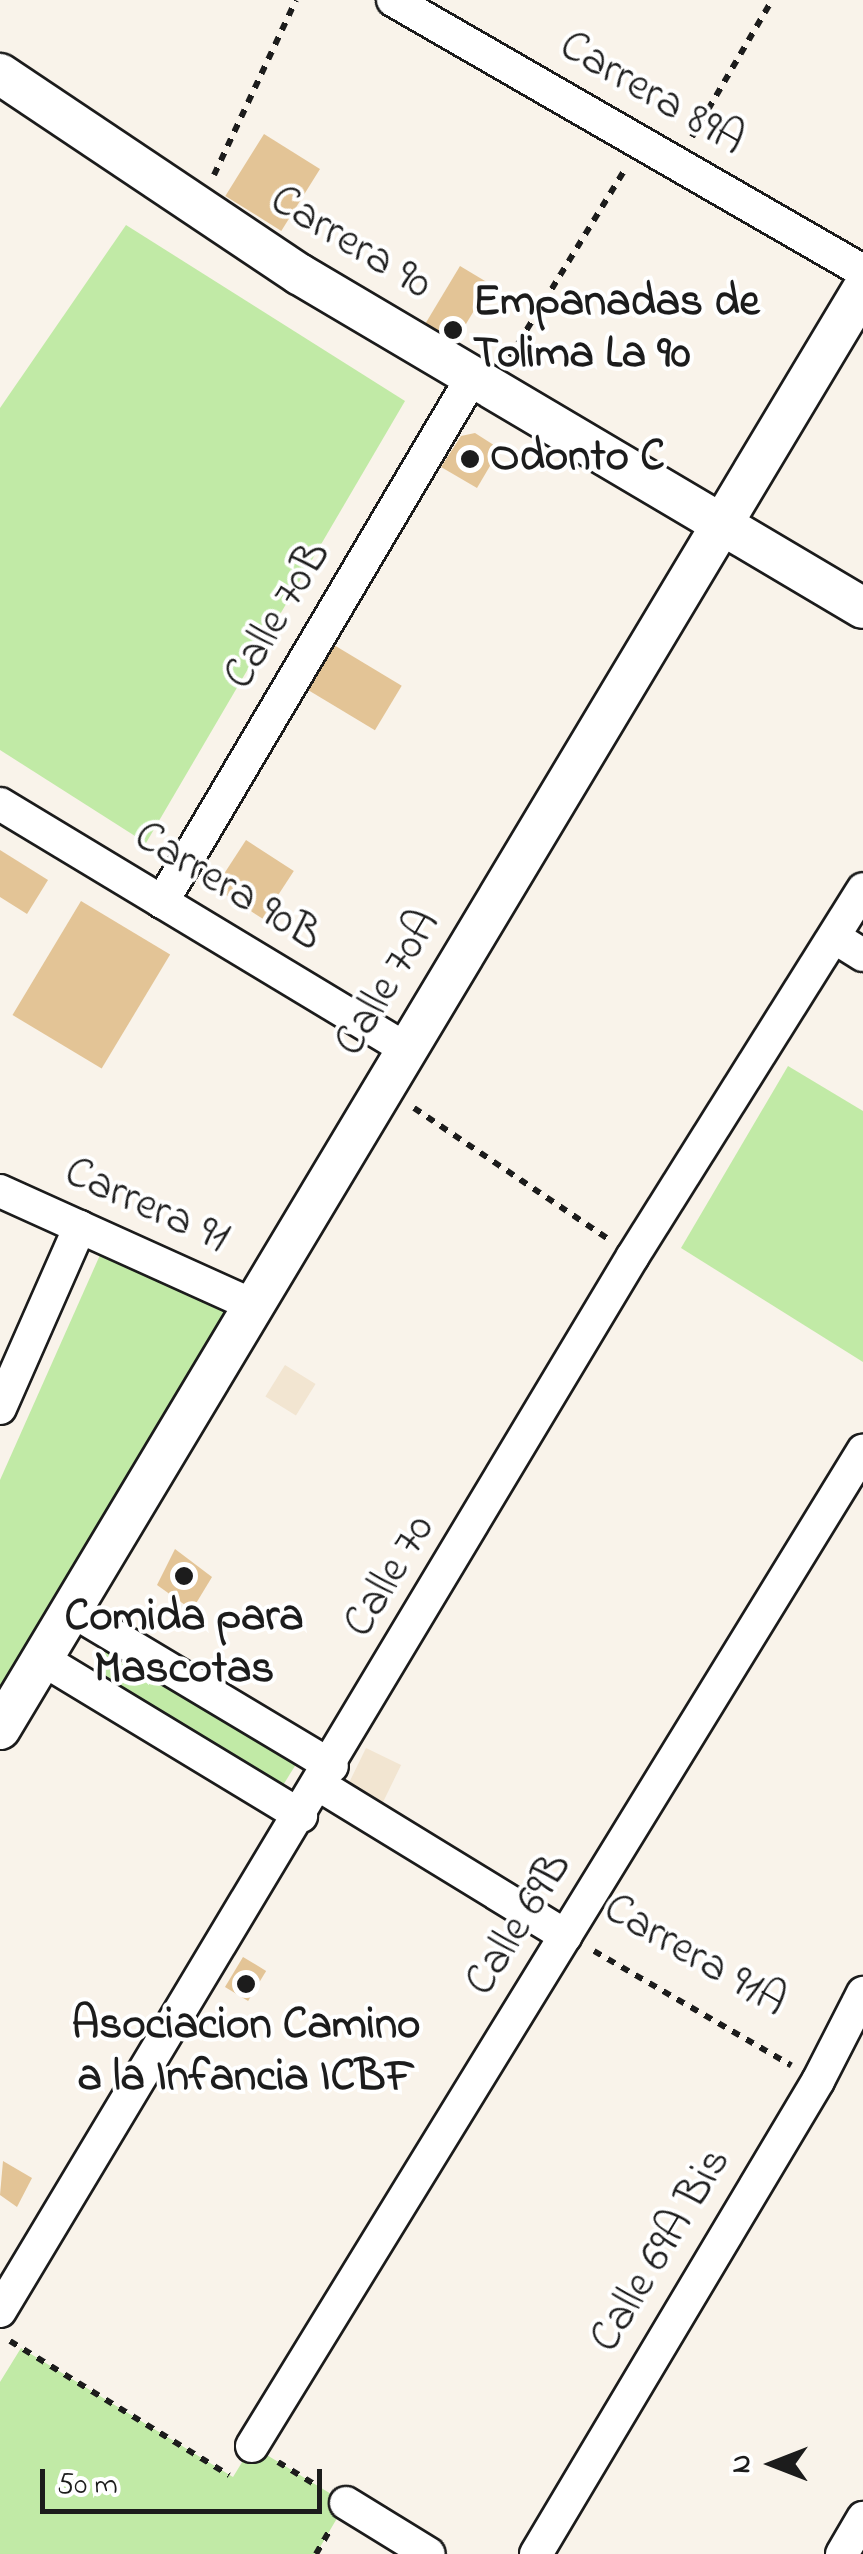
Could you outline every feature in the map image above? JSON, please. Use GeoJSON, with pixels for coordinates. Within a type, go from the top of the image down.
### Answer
{"type":"FeatureCollection","features":[{"type":"Feature","properties":{"kind":"street","name":"Carrera 89A"},"geometry":{"type":"LineString","coordinates":[[392,0],[642,140],[863,272]]}},
{"type":"Feature","properties":{"kind":"street","name":"Carrera 90"},"geometry":{"type":"LineString","coordinates":[[0,74],[198,208],[863,608]]}},
{"type":"Feature","properties":{"kind":"street","name":"Calle 70A"},"geometry":{"type":"LineString","coordinates":[[0,1729],[863,290]]}},
{"type":"Feature","properties":{"kind":"street","name":"Calle 70B"},"geometry":{"type":"LineString","coordinates":[[162,902],[483,381]]}},
{"type":"Feature","properties":{"kind":"street","name":"Carrera 90B"},"geometry":{"type":"LineString","coordinates":[[0,804],[408,1050]]}},
{"type":"Feature","properties":{"kind":"street","name":"Calle 70"},"geometry":{"type":"LineString","coordinates":[[0,2312],[326,1776],[633,1256],[863,890]]}},
{"type":"Feature","properties":{"kind":"street"},"geometry":{"type":"LineString","coordinates":[[834,937],[863,955]]}},
{"type":"Feature","properties":{"kind":"street","name":"Carrera 91"},"geometry":{"type":"LineString","coordinates":[[0,1191],[255,1306]]}},
{"type":"Feature","properties":{"kind":"street"},"geometry":{"type":"LineString","coordinates":[[0,1408],[80,1226]]}},
{"type":"Feature","properties":{"kind":"street","name":"Calle 69B"},"geometry":{"type":"LineString","coordinates":[[252,2446],[863,1451]]}},
{"type":"Feature","properties":{"kind":"street","name":"Carrera 91A"},"geometry":{"type":"LineString","coordinates":[[72,1610],[566,1936]]}},
{"type":"Feature","properties":{"kind":"street"},"geometry":{"type":"LineString","coordinates":[[42,1659],[300,1816]]}},
{"type":"Feature","properties":{"kind":"street","name":"Calle 69A Bis"},"geometry":{"type":"LineString","coordinates":[[536,2554],[818,2081],[863,1993]]}},
{"type":"Feature","properties":{"kind":"street"},"geometry":{"type":"LineString","coordinates":[[346,2504],[429,2554]]}},
{"type":"Feature","properties":{"kind":"street"},"geometry":{"type":"LineString","coordinates":[[842,2554],[863,2518]]}},
{"type":"Feature","properties":{"kind":"path"},"geometry":{"type":"LineString","coordinates":[[198,208],[296,0]]}},
{"type":"Feature","properties":{"kind":"path"},"geometry":{"type":"LineString","coordinates":[[678,161],[772,0]]}},
{"type":"Feature","properties":{"kind":"path"},"geometry":{"type":"LineString","coordinates":[[483,381],[642,140]]}},
{"type":"Feature","properties":{"kind":"path"},"geometry":{"type":"LineString","coordinates":[[384,1088],[633,1256]]}},
{"type":"Feature","properties":{"kind":"path","name":"Carrera 91A"},"geometry":{"type":"LineString","coordinates":[[566,1936],[818,2081]]}},
{"type":"Feature","properties":{"kind":"path"},"geometry":{"type":"LineString","coordinates":[[0,2335],[234,2478],[252,2446],[346,2504]]}},
{"type":"Feature","properties":{"kind":"shaded area"},"geometry":{"type":"Polygon","coordinates":[[[285,1365],[316,1384],[296,1415],[265,1396],[285,1365]]]}},
{"type":"Feature","properties":{"kind":"shaded area"},"geometry":{"type":"Polygon","coordinates":[[[366,1748],[401,1765],[383,1802],[348,1785],[366,1748]]]}},
{"type":"Feature","properties":{"kind":"green space"},"geometry":{"type":"Polygon","coordinates":[[[126,225],[405,401],[146,843],[0,750],[0,408],[126,225]]]}},
{"type":"Feature","properties":{"kind":"green space"},"geometry":{"type":"Polygon","coordinates":[[[788,1066],[863,1111],[863,1362],[681,1248],[788,1066]]]}},
{"type":"Feature","properties":{"kind":"green space"},"geometry":{"type":"Polygon","coordinates":[[[100,1255],[232,1312],[0,1695],[0,1480],[100,1255]]]}},
{"type":"Feature","properties":{"kind":"green space"},"geometry":{"type":"Polygon","coordinates":[[[110,1645],[297,1762],[277,1795],[89,1678],[110,1645]]]}},
{"type":"Feature","properties":{"kind":"green space"},"geometry":{"type":"Polygon","coordinates":[[[21,2348],[233,2477],[252,2446],[346,2503],[316,2554],[0,2554],[0,2382],[21,2348]]]}},
{"type":"Feature","properties":{"kind":"building"},"geometry":{"type":"Polygon","coordinates":[[[264,134],[320,169],[281,231],[225,196],[264,134]]]}},
{"type":"Feature","properties":{"kind":"building"},"geometry":{"type":"Polygon","coordinates":[[[460,266],[490,284],[454,344],[424,326],[460,266]]]}},
{"type":"Feature","properties":{"kind":"building","name":"Odonto C"},"geometry":{"type":"Polygon","coordinates":[[[475,433],[500,449],[477,488],[441,467],[461,436],[475,433]]]}},
{"type":"Feature","properties":{"kind":"building"},"geometry":{"type":"Polygon","coordinates":[[[334,645],[402,686],[375,730],[307,690],[334,645]]]}},
{"type":"Feature","properties":{"kind":"building"},"geometry":{"type":"Polygon","coordinates":[[[246,840],[294,871],[263,919],[215,888],[246,840]]]}},
{"type":"Feature","properties":{"kind":"building"},"geometry":{"type":"Polygon","coordinates":[[[0,850],[48,880],[27,914],[0,897],[0,850]]]}},
{"type":"Feature","properties":{"kind":"building"},"geometry":{"type":"Polygon","coordinates":[[[81,901],[170,955],[102,1069],[12,1015],[81,901]]]}},
{"type":"Feature","properties":{"kind":"building"},"geometry":{"type":"Polygon","coordinates":[[[175,1549],[212,1577],[192,1610],[157,1585],[175,1549]]]}},
{"type":"Feature","properties":{"kind":"building"},"geometry":{"type":"Polygon","coordinates":[[[243,1957],[266,1971],[248,2001],[225,1987],[243,1957]]]}},
{"type":"Feature","properties":{"kind":"building"},"geometry":{"type":"Polygon","coordinates":[[[3,2161],[32,2178],[17,2207],[0,2195],[3,2161]]]}},
{"type":"Feature","properties":{"kind":"place","name":"Empanadas de Tolima La 90"},"geometry":{"type":"Point","coordinates":[453,330]}},
{"type":"Feature","properties":{"kind":"place","name":"Odonto C"},"geometry":{"type":"Point","coordinates":[470,459]}},
{"type":"Feature","properties":{"kind":"place","name":"Comida para Mascotas"},"geometry":{"type":"Point","coordinates":[184,1576]}},
{"type":"Feature","properties":{"kind":"place","name":"Asociacion Camino a la Infancia ICBF"},"geometry":{"type":"Point","coordinates":[246,1984]}}]}
